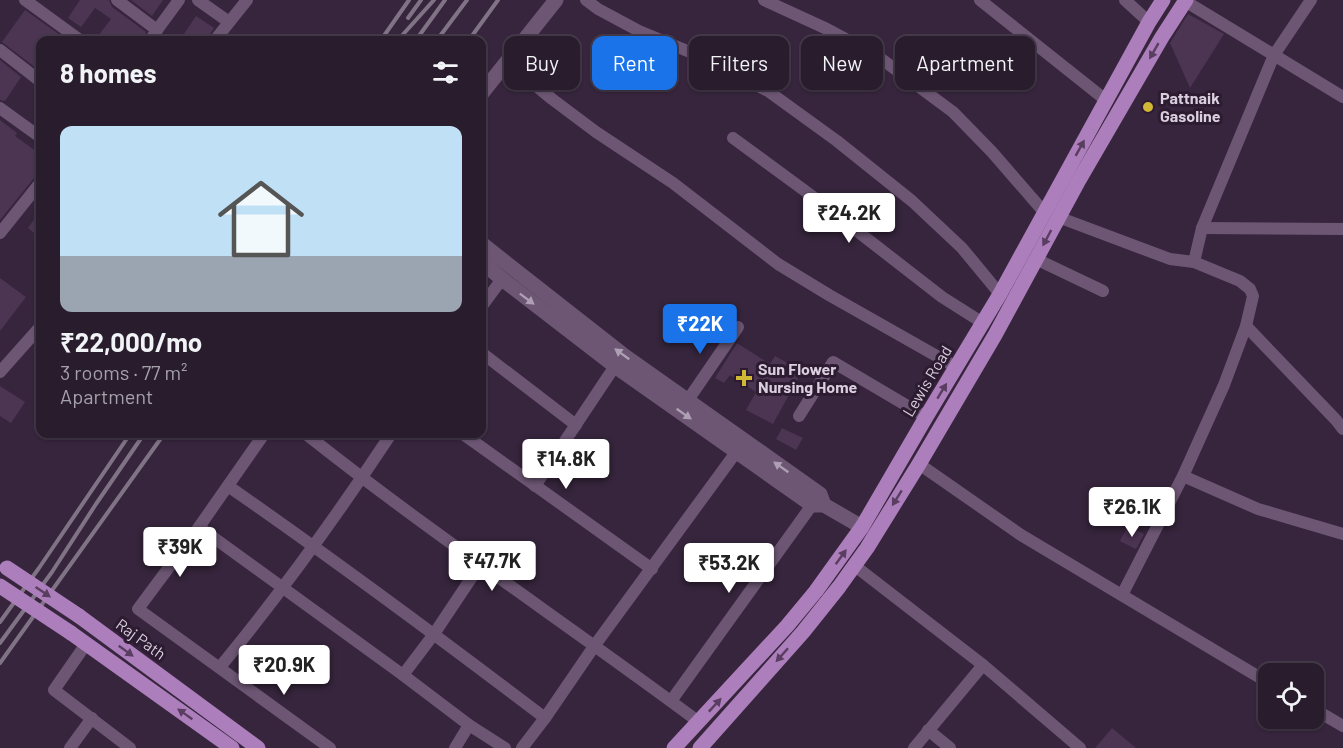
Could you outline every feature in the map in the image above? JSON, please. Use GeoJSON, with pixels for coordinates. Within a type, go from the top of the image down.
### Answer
{"type":"FeatureCollection","features":[{"type":"Feature","properties":{"kind":"main road","name":"Lewis Road"},"geometry":{"type":"LineString","coordinates":[[1072,177],[1107,101],[1163,0]]}},
{"type":"Feature","properties":{"kind":"main road","name":"Lewis Road"},"geometry":{"type":"LineString","coordinates":[[674,748],[787,626],[816,591],[862,527],[1072,177],[1186,1]]}},
{"type":"Feature","properties":{"kind":"main road","name":"Lewis Road"},"geometry":{"type":"LineString","coordinates":[[700,748],[803,632],[855,566],[996,336],[1036,259],[1051,214]]}},
{"type":"Feature","properties":{"kind":"main road","name":"Raj Path"},"geometry":{"type":"LineString","coordinates":[[2,563],[79,616],[258,748]]}},
{"type":"Feature","properties":{"kind":"main road"},"geometry":{"type":"LineString","coordinates":[[0,586],[232,748]]}},
{"type":"Feature","properties":{"kind":"street"},"geometry":{"type":"LineString","coordinates":[[25,0],[74,36]]}},
{"type":"Feature","properties":{"kind":"street"},"geometry":{"type":"LineString","coordinates":[[117,0],[151,36]]}},
{"type":"Feature","properties":{"kind":"street"},"geometry":{"type":"LineString","coordinates":[[154,36],[179,0]]}},
{"type":"Feature","properties":{"kind":"street"},"geometry":{"type":"LineString","coordinates":[[198,0],[229,22]]}},
{"type":"Feature","properties":{"kind":"street"},"geometry":{"type":"LineString","coordinates":[[218,36],[247,0]]}},
{"type":"Feature","properties":{"kind":"street"},"geometry":{"type":"LineString","coordinates":[[528,36],[556,0]]}},
{"type":"Feature","properties":{"kind":"street"},"geometry":{"type":"LineString","coordinates":[[586,0],[639,31],[697,55],[777,97],[912,201],[962,248],[1000,294]]}},
{"type":"Feature","properties":{"kind":"street"},"geometry":{"type":"LineString","coordinates":[[764,0],[876,55],[953,112],[1051,214],[1170,259],[1194,261],[1240,281],[1250,289],[1253,296],[1246,326],[1224,385],[1183,476],[1122,595]]}},
{"type":"Feature","properties":{"kind":"street"},"geometry":{"type":"LineString","coordinates":[[980,0],[1107,101]]}},
{"type":"Feature","properties":{"kind":"street"},"geometry":{"type":"LineString","coordinates":[[1125,0],[1149,22]]}},
{"type":"Feature","properties":{"kind":"street"},"geometry":{"type":"LineString","coordinates":[[1194,261],[1202,228],[1274,55],[1311,0]]}},
{"type":"Feature","properties":{"kind":"street"},"geometry":{"type":"LineString","coordinates":[[1186,1],[1343,97]]}},
{"type":"Feature","properties":{"kind":"street"},"geometry":{"type":"LineString","coordinates":[[0,50],[36,78]]}},
{"type":"Feature","properties":{"kind":"street"},"geometry":{"type":"LineString","coordinates":[[486,88],[504,66]]}},
{"type":"Feature","properties":{"kind":"street"},"geometry":{"type":"LineString","coordinates":[[541,90],[596,132],[673,183],[778,264],[956,367]]}},
{"type":"Feature","properties":{"kind":"street"},"geometry":{"type":"LineString","coordinates":[[0,108],[36,134]]}},
{"type":"Feature","properties":{"kind":"street"},"geometry":{"type":"LineString","coordinates":[[733,138],[942,297],[983,323]]}},
{"type":"Feature","properties":{"kind":"street"},"geometry":{"type":"LineString","coordinates":[[0,233],[36,190]]}},
{"type":"Feature","properties":{"kind":"street"},"geometry":{"type":"LineString","coordinates":[[1202,228],[1343,230]]}},
{"type":"Feature","properties":{"kind":"street"},"geometry":{"type":"LineString","coordinates":[[486,247],[622,354],[820,494],[818,505],[670,700]]}},
{"type":"Feature","properties":{"kind":"street"},"geometry":{"type":"LineString","coordinates":[[1036,259],[1103,291]]}},
{"type":"Feature","properties":{"kind":"street"},"geometry":{"type":"LineString","coordinates":[[486,265],[615,366],[737,451],[818,505],[862,527]]}},
{"type":"Feature","properties":{"kind":"street"},"geometry":{"type":"LineString","coordinates":[[486,301],[502,279]]}},
{"type":"Feature","properties":{"kind":"street"},"geometry":{"type":"LineString","coordinates":[[1246,326],[1343,429]]}},
{"type":"Feature","properties":{"kind":"street"},"geometry":{"type":"LineString","coordinates":[[688,400],[738,327]]}},
{"type":"Feature","properties":{"kind":"street"},"geometry":{"type":"LineString","coordinates":[[0,372],[36,332]]}},
{"type":"Feature","properties":{"kind":"street"},"geometry":{"type":"LineString","coordinates":[[486,356],[576,425]]}},
{"type":"Feature","properties":{"kind":"street"},"geometry":{"type":"LineString","coordinates":[[799,416],[833,362],[926,417]]}},
{"type":"Feature","properties":{"kind":"street"},"geometry":{"type":"LineString","coordinates":[[535,486],[615,366]]}},
{"type":"Feature","properties":{"kind":"street"},"geometry":{"type":"LineString","coordinates":[[261,438],[138,609],[330,748]]}},
{"type":"Feature","properties":{"kind":"street"},"geometry":{"type":"LineString","coordinates":[[311,438],[480,565],[595,645],[699,722]]}},
{"type":"Feature","properties":{"kind":"street"},"geometry":{"type":"LineString","coordinates":[[220,667],[283,586],[388,438]]}},
{"type":"Feature","properties":{"kind":"street"},"geometry":{"type":"LineString","coordinates":[[469,438],[652,569]]}},
{"type":"Feature","properties":{"kind":"street"},"geometry":{"type":"LineString","coordinates":[[522,748],[737,451]]}},
{"type":"Feature","properties":{"kind":"street"},"geometry":{"type":"LineString","coordinates":[[919,464],[1021,535],[1258,676]]}},
{"type":"Feature","properties":{"kind":"street"},"geometry":{"type":"LineString","coordinates":[[1183,476],[1258,509],[1343,532]]}},
{"type":"Feature","properties":{"kind":"street"},"geometry":{"type":"LineString","coordinates":[[228,486],[313,545],[545,718]]}},
{"type":"Feature","properties":{"kind":"street"},"geometry":{"type":"LineString","coordinates":[[199,527],[283,586],[469,725],[505,748]]}},
{"type":"Feature","properties":{"kind":"street"},"geometry":{"type":"LineString","coordinates":[[403,675],[434,634],[480,565]]}},
{"type":"Feature","properties":{"kind":"street"},"geometry":{"type":"LineString","coordinates":[[855,566],[983,665],[1080,748]]}},
{"type":"Feature","properties":{"kind":"street"},"geometry":{"type":"LineString","coordinates":[[86,644],[54,690],[130,748]]}},
{"type":"Feature","properties":{"kind":"street"},"geometry":{"type":"LineString","coordinates":[[914,748],[983,665]]}},
{"type":"Feature","properties":{"kind":"street"},"geometry":{"type":"LineString","coordinates":[[1324,715],[1343,726]]}},
{"type":"Feature","properties":{"kind":"street"},"geometry":{"type":"LineString","coordinates":[[69,748],[92,718]]}},
{"type":"Feature","properties":{"kind":"street"},"geometry":{"type":"LineString","coordinates":[[455,748],[469,725]]}},
{"type":"Feature","properties":{"kind":"street"},"geometry":{"type":"LineString","coordinates":[[928,730],[950,748]]}},
{"type":"Feature","properties":{"kind":"building"},"geometry":{"type":"Polygon","coordinates":[[[80,0],[109,0],[112,7],[146,32],[144,36],[98,36],[111,19],[95,8],[81,27],[68,18],[80,0]]]}},
{"type":"Feature","properties":{"kind":"building"},"geometry":{"type":"Polygon","coordinates":[[[131,0],[163,0],[152,16],[131,0]]]}},
{"type":"Feature","properties":{"kind":"building"},"geometry":{"type":"Polygon","coordinates":[[[25,10],[61,36],[36,36],[36,68],[2,42],[25,10]]]}},
{"type":"Feature","properties":{"kind":"building"},"geometry":{"type":"Polygon","coordinates":[[[1188,14],[1224,34],[1190,88],[1170,43],[1188,14]]]}},
{"type":"Feature","properties":{"kind":"building"},"geometry":{"type":"Polygon","coordinates":[[[196,16],[214,28],[209,36],[183,36],[196,16]]]}},
{"type":"Feature","properties":{"kind":"building"},"geometry":{"type":"Polygon","coordinates":[[[0,60],[21,77],[5,101],[0,100],[0,60]]]}},
{"type":"Feature","properties":{"kind":"building"},"geometry":{"type":"Polygon","coordinates":[[[0,120],[17,133],[15,136],[36,151],[36,177],[0,220],[0,120]]]}},
{"type":"Feature","properties":{"kind":"building"},"geometry":{"type":"Polygon","coordinates":[[[36,217],[36,235],[28,228],[36,217]]]}},
{"type":"Feature","properties":{"kind":"building"},"geometry":{"type":"Polygon","coordinates":[[[0,278],[26,297],[0,331],[0,278]]]}},
{"type":"Feature","properties":{"kind":"building"},"geometry":{"type":"Polygon","coordinates":[[[737,343],[770,364],[775,356],[802,371],[773,424],[746,410],[756,392],[730,375],[724,383],[715,378],[737,343]]]}},
{"type":"Feature","properties":{"kind":"building"},"geometry":{"type":"Polygon","coordinates":[[[0,386],[25,402],[11,423],[0,416],[0,386]]]}},
{"type":"Feature","properties":{"kind":"building"},"geometry":{"type":"Polygon","coordinates":[[[782,428],[803,438],[796,450],[776,439],[782,428]]]}},
{"type":"Feature","properties":{"kind":"building"},"geometry":{"type":"Polygon","coordinates":[[[1128,526],[1144,534],[1136,549],[1120,541],[1128,526]]]}},
{"type":"Feature","properties":{"kind":"building"},"geometry":{"type":"Polygon","coordinates":[[[1112,728],[1136,748],[1095,748],[1112,728]]]}},
{"type":"Feature","properties":{"kind":"railway"},"geometry":{"type":"LineString","coordinates":[[384,36],[409,0]]}},
{"type":"Feature","properties":{"kind":"railway"},"geometry":{"type":"LineString","coordinates":[[408,18],[421,0]]}},
{"type":"Feature","properties":{"kind":"railway"},"geometry":{"type":"LineString","coordinates":[[402,36],[434,0]]}},
{"type":"Feature","properties":{"kind":"railway"},"geometry":{"type":"LineString","coordinates":[[419,36],[445,0]]}},
{"type":"Feature","properties":{"kind":"railway"},"geometry":{"type":"LineString","coordinates":[[440,36],[467,0]]}},
{"type":"Feature","properties":{"kind":"railway"},"geometry":{"type":"LineString","coordinates":[[472,36],[498,0]]}},
{"type":"Feature","properties":{"kind":"railway"},"geometry":{"type":"LineString","coordinates":[[0,622],[127,438]]}},
{"type":"Feature","properties":{"kind":"railway"},"geometry":{"type":"LineString","coordinates":[[0,643],[52,572],[141,438]]}},
{"type":"Feature","properties":{"kind":"railway"},"geometry":{"type":"LineString","coordinates":[[0,663],[161,438]]}},
{"type":"Feature","properties":{"kind":"place","name":"Pattnaik Gasoline"},"geometry":{"type":"Point","coordinates":[1148,107]}},
{"type":"Feature","properties":{"kind":"place","name":"Sun Flower Nursing Home"},"geometry":{"type":"Point","coordinates":[744,378]}}]}
